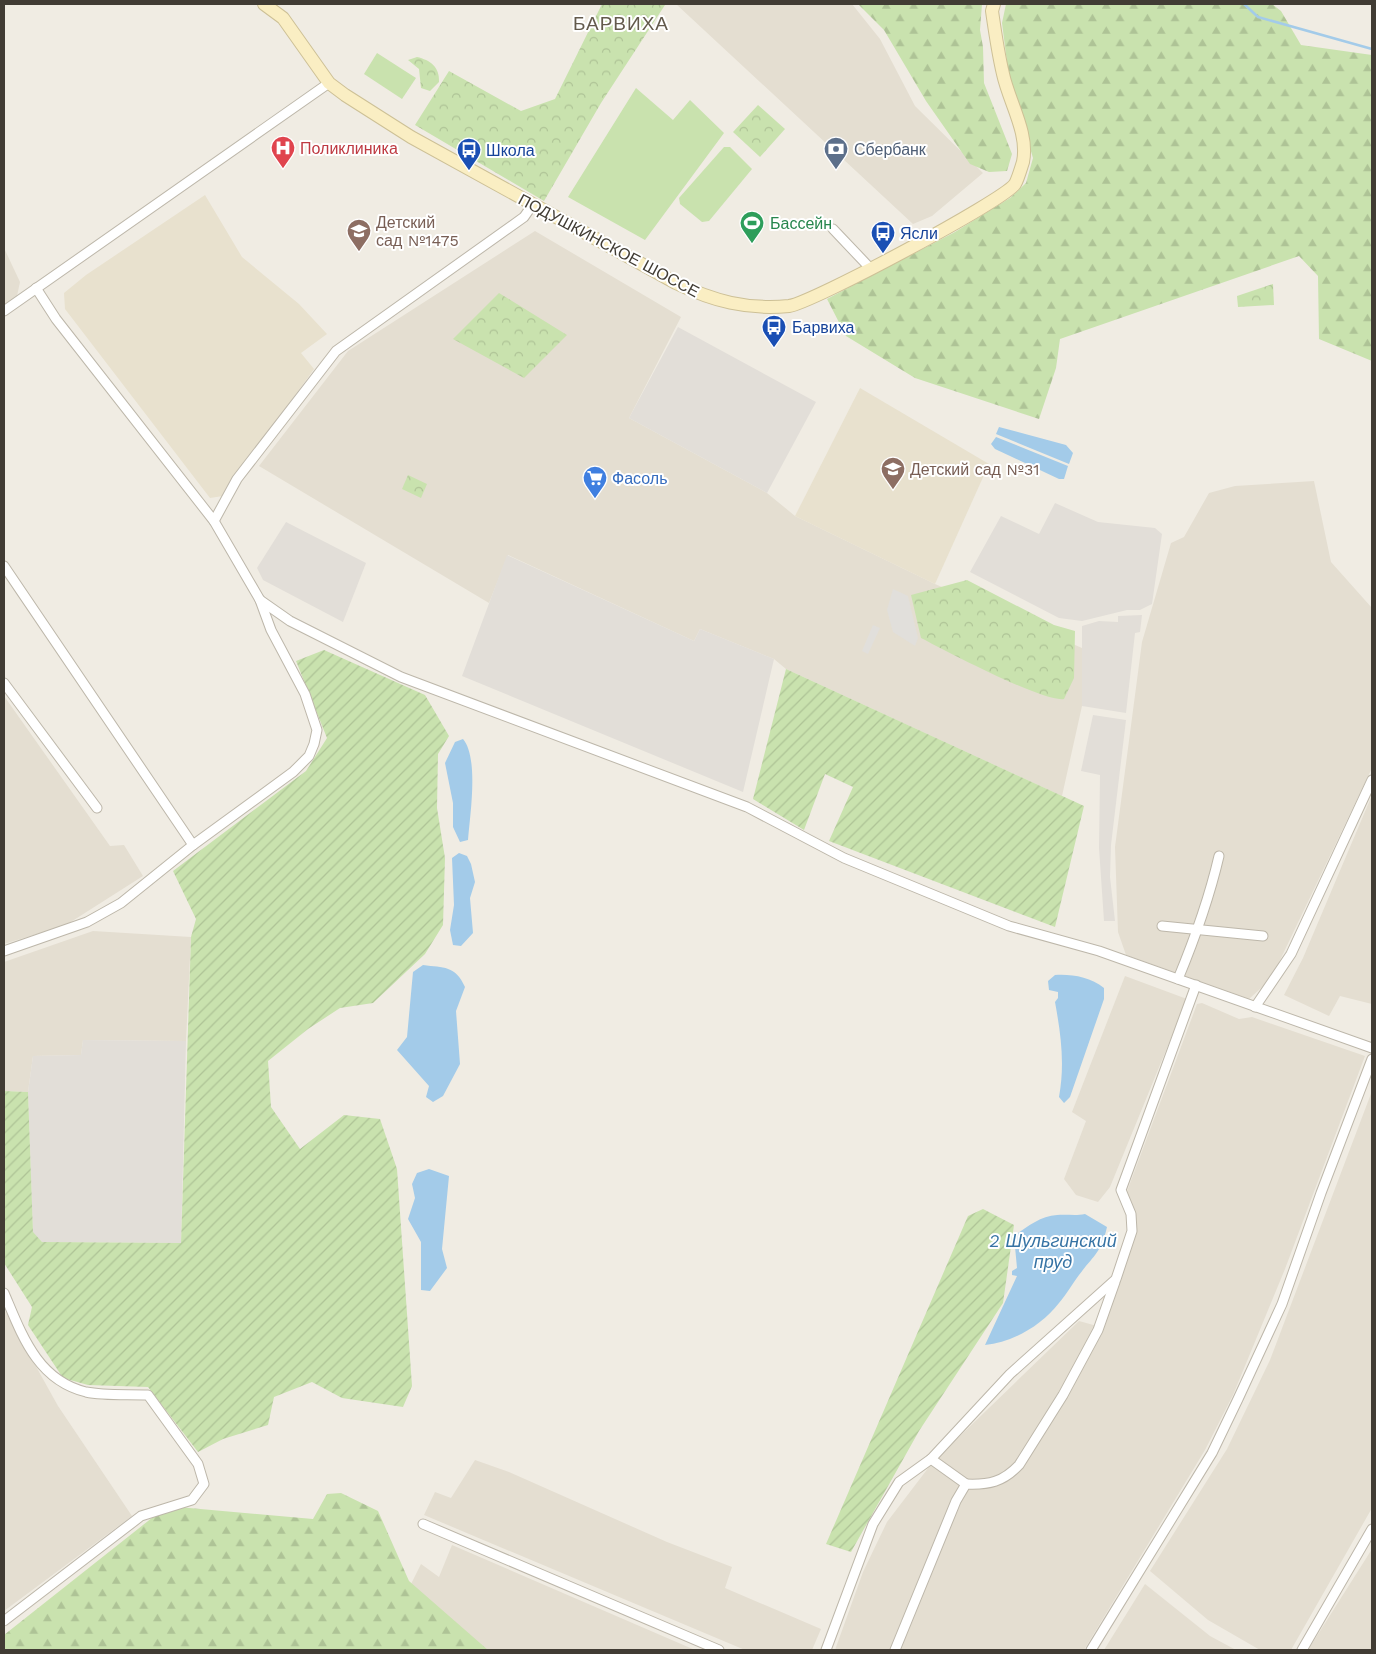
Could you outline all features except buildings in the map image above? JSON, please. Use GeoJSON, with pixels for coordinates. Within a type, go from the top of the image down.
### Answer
{"type":"FeatureCollection","features":[{"type":"Feature","properties":{"kind":"main road","name":"ПОДУШКИНСКОЕ ШОССЕ"},"geometry":{"type":"LineString","coordinates":[[264,4],[282,18],[328,83],[411,137],[676,283],[723,303],[758,308],[791,305],[821,294],[971,213],[1015,184],[1023,161],[1022,136],[1003,75],[992,11],[994,4]]}},
{"type":"Feature","properties":{"kind":"street"},"geometry":{"type":"LineString","coordinates":[[4,311],[328,83]]}},
{"type":"Feature","properties":{"kind":"street"},"geometry":{"type":"LineString","coordinates":[[214,521],[237,479],[336,351],[524,217],[533,204]]}},
{"type":"Feature","properties":{"kind":"street"},"geometry":{"type":"LineString","coordinates":[[833,229],[870,268]]}},
{"type":"Feature","properties":{"kind":"street"},"geometry":{"type":"LineString","coordinates":[[4,951],[34,942],[105,913],[121,903],[193,845],[293,772],[308,756],[314,744],[316,730],[305,694],[271,630],[260,600],[214,521],[56,319],[36,288]]}},
{"type":"Feature","properties":{"kind":"street"},"geometry":{"type":"LineString","coordinates":[[4,566],[193,845]]}},
{"type":"Feature","properties":{"kind":"street"},"geometry":{"type":"LineString","coordinates":[[260,600],[290,621],[401,676],[747,807],[844,858],[1009,926],[1099,951],[1372,1048]]}},
{"type":"Feature","properties":{"kind":"street"},"geometry":{"type":"LineString","coordinates":[[4,683],[97,808]]}},
{"type":"Feature","properties":{"kind":"street"},"geometry":{"type":"LineString","coordinates":[[1255,1007],[1291,954],[1372,780]]}},
{"type":"Feature","properties":{"kind":"street"},"geometry":{"type":"LineString","coordinates":[[1178,979],[1199,930],[1219,856]]}},
{"type":"Feature","properties":{"kind":"street"},"geometry":{"type":"LineString","coordinates":[[1162,926],[1262,936]]}},
{"type":"Feature","properties":{"kind":"street"},"geometry":{"type":"LineString","coordinates":[[931,1459],[966,1484],[998,1482],[1019,1465],[1062,1395],[1098,1330],[1116,1280],[1132,1231],[1131,1214],[1121,1190],[1196,985]]}},
{"type":"Feature","properties":{"kind":"street"},"geometry":{"type":"LineString","coordinates":[[1091,1650],[1212,1453],[1238,1399],[1282,1304],[1321,1193],[1372,1060]]}},
{"type":"Feature","properties":{"kind":"street"},"geometry":{"type":"LineString","coordinates":[[826,1650],[873,1524],[899,1482],[931,1459],[1010,1374],[1116,1280]]}},
{"type":"Feature","properties":{"kind":"street"},"geometry":{"type":"LineString","coordinates":[[4,1293],[23,1334],[44,1369],[59,1383],[87,1392],[148,1395],[198,1464],[204,1484],[192,1500],[141,1516],[4,1621]]}},
{"type":"Feature","properties":{"kind":"street"},"geometry":{"type":"LineString","coordinates":[[895,1650],[956,1501],[966,1484]]}},
{"type":"Feature","properties":{"kind":"street"},"geometry":{"type":"LineString","coordinates":[[423,1524],[720,1650]]}},
{"type":"Feature","properties":{"kind":"street"},"geometry":{"type":"LineString","coordinates":[[1302,1650],[1372,1529]]}},
{"type":"Feature","properties":{"kind":"shaded area"},"geometry":{"type":"Polygon","coordinates":[[[676,4],[852,4],[880,39],[915,106],[983,173],[932,216],[913,224],[676,4]]]}},
{"type":"Feature","properties":{"kind":"shaded area"},"geometry":{"type":"Polygon","coordinates":[[[205,195],[242,257],[299,304],[327,334],[301,353],[314,369],[223,496],[210,498],[65,309],[64,293],[86,275],[205,195]]]}},
{"type":"Feature","properties":{"kind":"shaded area"},"geometry":{"type":"Polygon","coordinates":[[[535,231],[681,317],[629,418],[767,493],[795,516],[935,584],[1082,648],[1082,706],[1062,796],[786,669],[774,659],[700,629],[694,641],[508,555],[489,603],[259,466],[348,351],[535,231]]]}},
{"type":"Feature","properties":{"kind":"shaded area"},"geometry":{"type":"Polygon","coordinates":[[[4,248],[20,282],[17,296],[4,306],[4,248]]]}},
{"type":"Feature","properties":{"kind":"shaded area"},"geometry":{"type":"Polygon","coordinates":[[[678,327],[816,402],[767,493],[629,418],[678,327]]]}},
{"type":"Feature","properties":{"kind":"shaded area","name":"Детский сад №31"},"geometry":{"type":"Polygon","coordinates":[[[860,388],[989,464],[935,584],[795,516],[860,388]]]}},
{"type":"Feature","properties":{"kind":"shaded area"},"geometry":{"type":"Polygon","coordinates":[[[1314,481],[1331,562],[1372,608],[1372,768],[1271,979],[1249,999],[1126,955],[1118,932],[1115,847],[1142,642],[1171,543],[1184,537],[1209,493],[1235,486],[1314,481]]]}},
{"type":"Feature","properties":{"kind":"shaded area"},"geometry":{"type":"Polygon","coordinates":[[[1055,503],[1098,522],[1155,528],[1162,534],[1152,604],[1140,610],[1127,610],[1082,621],[1059,618],[970,572],[1001,516],[1039,534],[1055,503]]]}},
{"type":"Feature","properties":{"kind":"shaded area"},"geometry":{"type":"Polygon","coordinates":[[[286,522],[366,563],[343,622],[263,580],[257,568],[286,522]]]}},
{"type":"Feature","properties":{"kind":"shaded area"},"geometry":{"type":"Polygon","coordinates":[[[507,555],[694,641],[700,629],[774,659],[743,792],[462,676],[507,555]]]}},
{"type":"Feature","properties":{"kind":"shaded area"},"geometry":{"type":"Polygon","coordinates":[[[893,589],[908,596],[918,638],[915,646],[893,632],[887,610],[893,589]]]}},
{"type":"Feature","properties":{"kind":"shaded area"},"geometry":{"type":"Polygon","coordinates":[[[1142,615],[1140,632],[1135,633],[1126,713],[1082,706],[1082,626],[1099,621],[1118,622],[1118,616],[1142,615]]]}},
{"type":"Feature","properties":{"kind":"shaded area"},"geometry":{"type":"Polygon","coordinates":[[[873,625],[880,628],[868,654],[862,651],[873,625]]]}},
{"type":"Feature","properties":{"kind":"shaded area"},"geometry":{"type":"Polygon","coordinates":[[[4,696],[110,846],[124,845],[143,876],[66,925],[4,944],[4,696]]]}},
{"type":"Feature","properties":{"kind":"shaded area"},"geometry":{"type":"Polygon","coordinates":[[[1093,715],[1126,720],[1111,845],[1110,877],[1115,921],[1104,921],[1099,848],[1100,775],[1081,771],[1093,715]]]}},
{"type":"Feature","properties":{"kind":"shaded area"},"geometry":{"type":"Polygon","coordinates":[[[1372,795],[1372,1004],[1340,996],[1329,1016],[1284,995],[1303,958],[1372,795]]]}},
{"type":"Feature","properties":{"kind":"shaded area"},"geometry":{"type":"Polygon","coordinates":[[[93,931],[191,937],[186,1041],[83,1040],[81,1055],[33,1056],[28,1092],[4,1091],[4,962],[93,931]]]}},
{"type":"Feature","properties":{"kind":"shaded area"},"geometry":{"type":"Polygon","coordinates":[[[1125,976],[1187,999],[1110,1187],[1098,1202],[1076,1195],[1064,1179],[1086,1121],[1072,1112],[1125,976]]]}},
{"type":"Feature","properties":{"kind":"shaded area"},"geometry":{"type":"Polygon","coordinates":[[[1202,1003],[1239,1019],[1252,1017],[1365,1056],[1285,1269],[1233,1395],[1205,1450],[1084,1650],[835,1650],[863,1572],[887,1522],[932,1463],[1079,1321],[1097,1326],[1137,1222],[1126,1194],[1197,1004],[1202,1003]]]}},
{"type":"Feature","properties":{"kind":"shaded area"},"geometry":{"type":"Polygon","coordinates":[[[83,1040],[186,1041],[181,1243],[42,1242],[33,1233],[28,1092],[33,1056],[81,1055],[83,1040]]]}},
{"type":"Feature","properties":{"kind":"shaded area"},"geometry":{"type":"Polygon","coordinates":[[[1372,1091],[1372,1508],[1291,1650],[1260,1650],[1208,1620],[1150,1571],[1227,1449],[1270,1360],[1372,1091]]]}},
{"type":"Feature","properties":{"kind":"shaded area"},"geometry":{"type":"Polygon","coordinates":[[[4,1309],[58,1406],[132,1516],[4,1611],[4,1309]]]}},
{"type":"Feature","properties":{"kind":"shaded area"},"geometry":{"type":"Polygon","coordinates":[[[475,1460],[509,1472],[667,1542],[732,1567],[725,1588],[821,1629],[812,1650],[745,1650],[424,1515],[435,1492],[451,1498],[475,1460]]]}},
{"type":"Feature","properties":{"kind":"shaded area"},"geometry":{"type":"Polygon","coordinates":[[[452,1545],[695,1650],[466,1650],[410,1586],[421,1564],[439,1577],[452,1545]]]}},
{"type":"Feature","properties":{"kind":"shaded area"},"geometry":{"type":"Polygon","coordinates":[[[1372,1549],[1372,1650],[1308,1650],[1372,1549]]]}},
{"type":"Feature","properties":{"kind":"shaded area"},"geometry":{"type":"Polygon","coordinates":[[[1145,1584],[1210,1636],[1236,1650],[1104,1650],[1145,1584]]]}},
{"type":"Feature","properties":{"kind":"green space"},"geometry":{"type":"Polygon","coordinates":[[[602,4],[665,5],[601,103],[544,201],[415,125],[449,71],[521,111],[555,99],[602,4]]]}},
{"type":"Feature","properties":{"kind":"green space"},"geometry":{"type":"Polygon","coordinates":[[[858,4],[982,4],[980,30],[983,47],[984,83],[1012,154],[1007,171],[989,172],[970,164],[926,101],[884,30],[858,4]]]}},
{"type":"Feature","properties":{"kind":"green space"},"geometry":{"type":"Polygon","coordinates":[[[1006,4],[1272,4],[1281,11],[1301,45],[1372,55],[1372,361],[1319,339],[1318,276],[1299,256],[1060,339],[1056,368],[1039,419],[915,378],[846,336],[827,299],[955,232],[1010,198],[1026,183],[1033,158],[1009,78],[1002,23],[1006,4]]]}},
{"type":"Feature","properties":{"kind":"green space"},"geometry":{"type":"Polygon","coordinates":[[[377,53],[416,78],[402,99],[364,74],[377,53]]]}},
{"type":"Feature","properties":{"kind":"green space"},"geometry":{"type":"Polygon","coordinates":[[[417,57],[430,62],[438,72],[439,82],[430,91],[421,88],[419,69],[408,60],[417,57]]]}},
{"type":"Feature","properties":{"kind":"green space"},"geometry":{"type":"Polygon","coordinates":[[[636,88],[673,120],[690,100],[724,133],[645,240],[568,197],[636,88]]]}},
{"type":"Feature","properties":{"kind":"green space"},"geometry":{"type":"Polygon","coordinates":[[[758,105],[785,129],[760,157],[733,132],[758,105]]]}},
{"type":"Feature","properties":{"kind":"green space"},"geometry":{"type":"Polygon","coordinates":[[[724,147],[730,147],[752,169],[709,221],[702,222],[680,204],[679,198],[724,147]]]}},
{"type":"Feature","properties":{"kind":"green space"},"geometry":{"type":"Polygon","coordinates":[[[1273,284],[1274,305],[1238,307],[1237,296],[1273,284]]]}},
{"type":"Feature","properties":{"kind":"green space"},"geometry":{"type":"Polygon","coordinates":[[[499,293],[567,335],[524,378],[453,339],[499,293]]]}},
{"type":"Feature","properties":{"kind":"green space"},"geometry":{"type":"Polygon","coordinates":[[[408,475],[427,484],[421,498],[402,489],[408,475]]]}},
{"type":"Feature","properties":{"kind":"green space"},"geometry":{"type":"Polygon","coordinates":[[[967,580],[1054,625],[1075,631],[1074,678],[1064,699],[1053,698],[1016,685],[921,638],[911,595],[967,580]]]}},
{"type":"Feature","properties":{"kind":"green space"},"geometry":{"type":"Polygon","coordinates":[[[324,650],[425,695],[449,736],[438,754],[437,808],[445,858],[443,925],[425,954],[373,1003],[340,1008],[308,1029],[268,1061],[271,1107],[300,1149],[344,1115],[380,1119],[397,1169],[412,1386],[403,1407],[342,1398],[312,1382],[274,1397],[268,1425],[223,1439],[198,1452],[148,1387],[88,1385],[63,1378],[28,1325],[32,1307],[4,1263],[4,1091],[28,1092],[33,1232],[42,1242],[181,1243],[191,937],[196,919],[173,871],[306,771],[327,738],[296,661],[324,650]]]}},
{"type":"Feature","properties":{"kind":"green space"},"geometry":{"type":"Polygon","coordinates":[[[786,669],[1084,806],[1055,927],[829,841],[853,787],[825,774],[804,830],[753,799],[786,669]]]}},
{"type":"Feature","properties":{"kind":"green space"},"geometry":{"type":"Polygon","coordinates":[[[983,1209],[1014,1225],[1003,1303],[919,1431],[851,1552],[826,1544],[968,1216],[983,1209]]]}},
{"type":"Feature","properties":{"kind":"green space"},"geometry":{"type":"Polygon","coordinates":[[[341,1493],[378,1511],[409,1581],[488,1650],[4,1650],[4,1635],[167,1506],[313,1519],[327,1494],[341,1493]]]}},
{"type":"Feature","properties":{"kind":"water"},"geometry":{"type":"Polygon","coordinates":[[[999,427],[1066,445],[1073,453],[1069,464],[996,434],[999,427]]]}},
{"type":"Feature","properties":{"kind":"water"},"geometry":{"type":"Polygon","coordinates":[[[996,437],[1068,466],[1064,479],[1059,479],[995,449],[991,444],[996,437]]]}},
{"type":"Feature","properties":{"kind":"water"},"geometry":{"type":"Polygon","coordinates":[[[463,739],[471,759],[472,802],[468,840],[460,842],[453,827],[453,803],[445,763],[455,742],[463,739]]]}},
{"type":"Feature","properties":{"kind":"water"},"geometry":{"type":"Polygon","coordinates":[[[459,853],[467,856],[475,882],[470,898],[473,933],[461,946],[453,945],[450,930],[454,905],[452,858],[459,853]]]}},
{"type":"Feature","properties":{"kind":"water"},"geometry":{"type":"Polygon","coordinates":[[[423,965],[443,967],[453,971],[465,987],[456,1011],[460,1064],[443,1096],[433,1102],[426,1097],[429,1086],[397,1050],[407,1037],[413,972],[423,965]]]}},
{"type":"Feature","properties":{"kind":"water"},"geometry":{"type":"Polygon","coordinates":[[[1055,975],[1081,977],[1093,981],[1104,988],[1104,999],[1070,1097],[1064,1103],[1059,1097],[1062,1061],[1055,1002],[1058,998],[1058,992],[1049,990],[1048,981],[1055,975]]]}},
{"type":"Feature","properties":{"kind":"water"},"geometry":{"type":"Polygon","coordinates":[[[429,1169],[449,1176],[442,1249],[447,1268],[430,1291],[421,1290],[421,1242],[408,1219],[415,1198],[412,1184],[417,1173],[429,1169]]]}},
{"type":"Feature","properties":{"kind":"water","name":"2 Шульгинский пруд"},"geometry":{"type":"Polygon","coordinates":[[[1085,1214],[1107,1227],[1105,1236],[1096,1253],[1062,1300],[1035,1326],[1006,1340],[985,1345],[1017,1276],[1012,1275],[1012,1271],[1017,1268],[1014,1236],[1045,1217],[1085,1214]]]}},
{"type":"Feature","properties":{"kind":"waterway"},"geometry":{"type":"LineString","coordinates":[[1244,4],[1258,17],[1372,49]]}},
{"type":"Feature","properties":{"kind":"place","name":"Поликлиника"},"geometry":{"type":"Point","coordinates":[283,169]}},
{"type":"Feature","properties":{"kind":"place","name":"Сбербанк"},"geometry":{"type":"Point","coordinates":[836,170]}},
{"type":"Feature","properties":{"kind":"place","name":"Школа"},"geometry":{"type":"Point","coordinates":[469,171]}},
{"type":"Feature","properties":{"kind":"place","name":"Бассейн"},"geometry":{"type":"Point","coordinates":[752,244]}},
{"type":"Feature","properties":{"kind":"place","name":"Детский сад №1475"},"geometry":{"type":"Point","coordinates":[359,252]}},
{"type":"Feature","properties":{"kind":"place","name":"Ясли"},"geometry":{"type":"Point","coordinates":[883,254]}},
{"type":"Feature","properties":{"kind":"place","name":"Барвиха"},"geometry":{"type":"Point","coordinates":[774,348]}},
{"type":"Feature","properties":{"kind":"place","name":"Детский сад №31"},"geometry":{"type":"Point","coordinates":[893,490]}},
{"type":"Feature","properties":{"kind":"place","name":"Фасоль"},"geometry":{"type":"Point","coordinates":[595,499]}},
{"type":"Feature","properties":{"kind":"district","name":"БАРВИХА"},"geometry":{"type":"Point","coordinates":[621,23]}}]}
